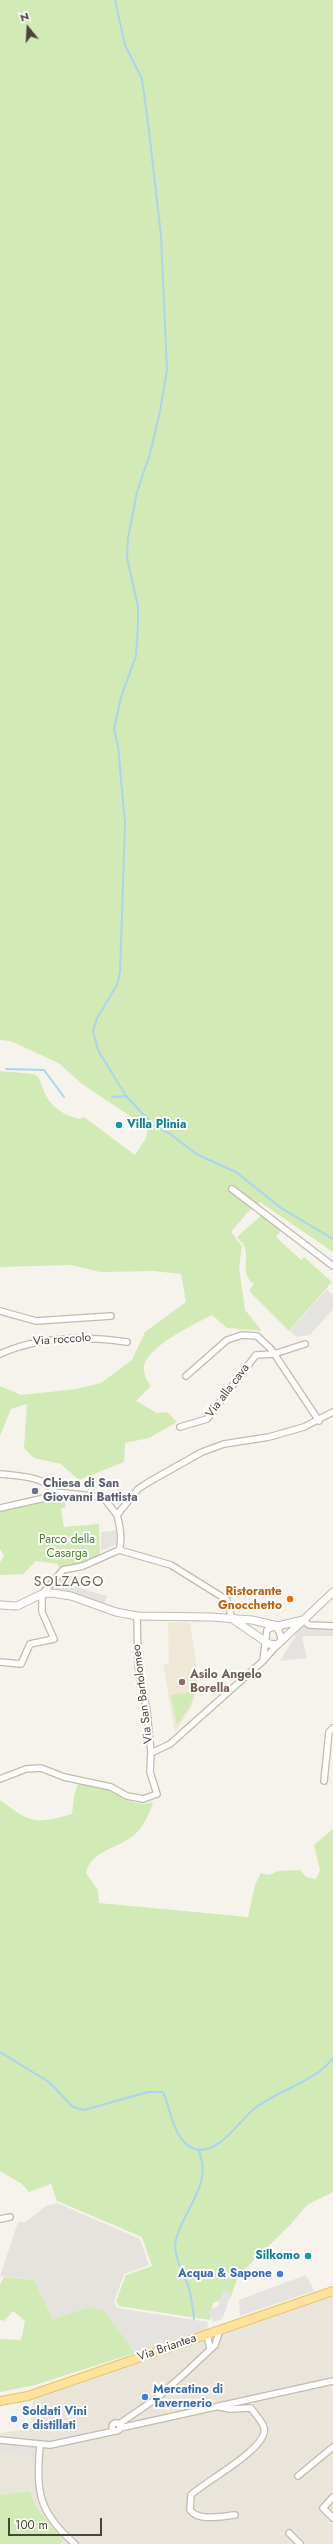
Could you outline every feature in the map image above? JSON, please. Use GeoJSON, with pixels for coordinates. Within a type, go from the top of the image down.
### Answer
{"type":"FeatureCollection","features":[{"type":"Feature","properties":{"kind":"main road","name":"Via Briantea"},"geometry":{"type":"LineString","coordinates":[[0,2401],[28,2396],[333,2291]]}},
{"type":"Feature","properties":{"kind":"street"},"geometry":{"type":"LineString","coordinates":[[232,1189],[333,1266]]}},
{"type":"Feature","properties":{"kind":"street"},"geometry":{"type":"LineString","coordinates":[[0,1310],[36,1321],[111,1316]]}},
{"type":"Feature","properties":{"kind":"street"},"geometry":{"type":"LineString","coordinates":[[186,1376],[227,1340],[242,1335],[257,1336],[274,1354],[319,1421]]}},
{"type":"Feature","properties":{"kind":"street","name":"Via roccolo"},"geometry":{"type":"LineString","coordinates":[[0,1354],[29,1343],[65,1339],[99,1338],[127,1342]]}},
{"type":"Feature","properties":{"kind":"street","name":"Via alla cava"},"geometry":{"type":"LineString","coordinates":[[180,1427],[205,1421],[254,1357],[262,1353],[274,1354],[305,1344]]}},
{"type":"Feature","properties":{"kind":"street"},"geometry":{"type":"LineString","coordinates":[[117,1515],[138,1489],[202,1452],[232,1442],[269,1437],[319,1421],[333,1412]]}},
{"type":"Feature","properties":{"kind":"street"},"geometry":{"type":"LineString","coordinates":[[0,1474],[41,1481],[54,1492],[103,1498],[117,1515],[120,1528],[121,1545],[119,1550]]}},
{"type":"Feature","properties":{"kind":"street"},"geometry":{"type":"LineString","coordinates":[[0,1508],[49,1497],[54,1492]]}},
{"type":"Feature","properties":{"kind":"street"},"geometry":{"type":"LineString","coordinates":[[0,1605],[21,1605],[42,1594],[63,1570],[83,1566],[119,1550],[171,1565],[226,1600],[232,1619],[266,1642],[279,1643]]}},
{"type":"Feature","properties":{"kind":"street"},"geometry":{"type":"LineString","coordinates":[[151,1753],[170,1744],[263,1660],[333,1592]]}},
{"type":"Feature","properties":{"kind":"street"},"geometry":{"type":"LineString","coordinates":[[42,1594],[52,1593],[70,1596],[102,1609],[137,1616],[252,1620],[274,1626],[290,1625],[303,1620]]}},
{"type":"Feature","properties":{"kind":"street"},"geometry":{"type":"LineString","coordinates":[[0,1662],[21,1664],[30,1644],[54,1639],[42,1612],[42,1594]]}},
{"type":"Feature","properties":{"kind":"street","name":"Via San Bartolomeo"},"geometry":{"type":"LineString","coordinates":[[0,1779],[26,1769],[41,1768],[60,1776],[111,1787],[127,1796],[143,1799],[157,1794],[150,1772],[151,1753],[146,1704],[138,1666],[137,1616]]}},
{"type":"Feature","properties":{"kind":"street"},"geometry":{"type":"LineString","coordinates":[[303,1620],[309,1625],[333,1626]]}},
{"type":"Feature","properties":{"kind":"street"},"geometry":{"type":"LineString","coordinates":[[263,1660],[266,1632],[274,1626]]}},
{"type":"Feature","properties":{"kind":"street"},"geometry":{"type":"LineString","coordinates":[[274,1626],[279,1631],[279,1643]]}},
{"type":"Feature","properties":{"kind":"street"},"geometry":{"type":"LineString","coordinates":[[324,1781],[329,1732],[333,1728]]}},
{"type":"Feature","properties":{"kind":"street"},"geometry":{"type":"LineString","coordinates":[[0,2219],[10,2217]]}},
{"type":"Feature","properties":{"kind":"street"},"geometry":{"type":"LineString","coordinates":[[117,2427],[157,2398],[210,2349],[219,2338],[220,2330]]}},
{"type":"Feature","properties":{"kind":"street"},"geometry":{"type":"LineString","coordinates":[[207,2334],[210,2349]]}},
{"type":"Feature","properties":{"kind":"street"},"geometry":{"type":"LineString","coordinates":[[0,2440],[40,2446],[81,2440],[117,2427],[220,2407],[333,2381]]}},
{"type":"Feature","properties":{"kind":"street"},"geometry":{"type":"LineString","coordinates":[[220,2407],[230,2410],[250,2408],[264,2428],[264,2433],[261,2441],[246,2456],[194,2492],[192,2495],[190,2510],[194,2515],[200,2517],[236,2515]]}},
{"type":"Feature","properties":{"kind":"street"},"geometry":{"type":"LineString","coordinates":[[40,2446],[38,2475],[40,2499],[62,2533],[75,2544]]}},
{"type":"Feature","properties":{"kind":"street"},"geometry":{"type":"LineString","coordinates":[[298,2476],[333,2447]]}},
{"type":"Feature","properties":{"kind":"street"},"geometry":{"type":"LineString","coordinates":[[333,2497],[323,2508],[333,2518]]}},
{"type":"Feature","properties":{"kind":"street"},"geometry":{"type":"LineString","coordinates":[[289,2533],[300,2544]]}},
{"type":"Feature","properties":{"kind":"shaded area"},"geometry":{"type":"Polygon","coordinates":[[[327,1289],[333,1295],[333,1309],[310,1335],[297,1337],[290,1331],[327,1289]]]}},
{"type":"Feature","properties":{"kind":"shaded area"},"geometry":{"type":"Polygon","coordinates":[[[116,1531],[117,1544],[101,1551],[101,1532],[116,1531]]]}},
{"type":"Feature","properties":{"kind":"shaded area"},"geometry":{"type":"Polygon","coordinates":[[[62,1575],[74,1576],[73,1586],[107,1596],[103,1607],[67,1591],[50,1588],[62,1575]]]}},
{"type":"Feature","properties":{"kind":"shaded area","name":"Asilo Angelo Borella"},"geometry":{"type":"Polygon","coordinates":[[[168,1622],[190,1623],[198,1676],[198,1689],[191,1708],[175,1732],[163,1664],[169,1663],[168,1622]]]}},
{"type":"Feature","properties":{"kind":"shaded area"},"geometry":{"type":"Polygon","coordinates":[[[301,1626],[333,1627],[333,1636],[304,1636],[302,1638],[307,1658],[280,1661],[301,1626]]]}},
{"type":"Feature","properties":{"kind":"shaded area"},"geometry":{"type":"Polygon","coordinates":[[[57,2203],[140,2239],[149,2265],[124,2274],[114,2302],[117,2308],[208,2322],[207,2329],[135,2353],[103,2310],[98,2310],[92,2306],[53,2319],[34,2280],[0,2276],[18,2222],[26,2222],[46,2206],[57,2203]]]}},
{"type":"Feature","properties":{"kind":"shaded area"},"geometry":{"type":"Polygon","coordinates":[[[306,2275],[314,2291],[240,2316],[239,2300],[306,2275]]]}},
{"type":"Feature","properties":{"kind":"shaded area"},"geometry":{"type":"Polygon","coordinates":[[[224,2290],[231,2292],[225,2312],[222,2319],[213,2322],[208,2311],[218,2306],[224,2290]]]}},
{"type":"Feature","properties":{"kind":"shaded area"},"geometry":{"type":"Polygon","coordinates":[[[333,2296],[333,2544],[60,2544],[63,2541],[37,2508],[30,2491],[0,2495],[0,2433],[30,2429],[33,2400],[333,2296]]]}},
{"type":"Feature","properties":{"kind":"shaded area"},"geometry":{"type":"Polygon","coordinates":[[[120,2314],[206,2326],[205,2328],[141,2350],[119,2318],[120,2314]]]}},
{"type":"Feature","properties":{"kind":"shaded area"},"geometry":{"type":"Polygon","coordinates":[[[1,2443],[36,2448],[35,2457],[0,2452],[1,2443]]]}},
{"type":"Feature","properties":{"kind":"green space"},"geometry":{"type":"Polygon","coordinates":[[[0,0],[333,0],[333,1252],[260,1202],[248,1212],[231,1232],[242,1246],[239,1267],[245,1310],[262,1331],[227,1328],[212,1315],[161,1345],[146,1361],[144,1369],[146,1378],[151,1386],[136,1401],[157,1413],[167,1412],[177,1422],[149,1438],[125,1443],[124,1462],[79,1480],[61,1464],[34,1458],[24,1448],[27,1404],[11,1409],[0,1436],[0,1386],[21,1395],[77,1389],[101,1383],[132,1360],[145,1332],[186,1302],[181,1274],[154,1271],[100,1272],[71,1265],[0,1267],[0,1071],[36,1075],[53,1105],[63,1113],[74,1118],[80,1119],[84,1117],[135,1155],[146,1138],[148,1128],[82,1084],[60,1064],[11,1041],[0,1040],[0,0]]]}},
{"type":"Feature","properties":{"kind":"green space"},"geometry":{"type":"Polygon","coordinates":[[[263,1214],[281,1231],[276,1237],[301,1260],[304,1257],[332,1282],[289,1331],[249,1291],[254,1284],[250,1281],[246,1273],[246,1253],[243,1244],[237,1237],[263,1214]]]}},
{"type":"Feature","properties":{"kind":"green space","name":"Parco della Casarga"},"geometry":{"type":"Polygon","coordinates":[[[63,1496],[66,1507],[61,1509],[64,1527],[99,1524],[100,1555],[75,1565],[59,1569],[58,1564],[36,1561],[23,1574],[0,1575],[0,1563],[4,1555],[0,1549],[0,1510],[63,1496]]]}},
{"type":"Feature","properties":{"kind":"green space"},"geometry":{"type":"Polygon","coordinates":[[[195,1691],[190,1706],[177,1725],[171,1695],[195,1691]]]}},
{"type":"Feature","properties":{"kind":"green space"},"geometry":{"type":"Polygon","coordinates":[[[78,1784],[106,1789],[134,1802],[153,1802],[150,1812],[138,1832],[124,1842],[92,1860],[88,1866],[86,1873],[98,1890],[99,1903],[248,1917],[255,1885],[261,1873],[269,1875],[279,1871],[300,1870],[306,1877],[316,1879],[320,1870],[314,1845],[333,1829],[333,2192],[307,2205],[291,2224],[243,2271],[236,2282],[231,2297],[213,2303],[210,2320],[119,2306],[116,2301],[126,2275],[152,2266],[142,2237],[57,2201],[51,2184],[29,2192],[22,2184],[0,2171],[0,1800],[19,1813],[33,1820],[49,1820],[59,1818],[72,1814],[74,1796],[78,1784]]]}},
{"type":"Feature","properties":{"kind":"green space"},"geometry":{"type":"Polygon","coordinates":[[[4,2277],[34,2280],[53,2319],[92,2306],[98,2310],[103,2309],[135,2353],[35,2385],[0,2392],[0,2339],[21,2340],[25,2321],[13,2311],[4,2321],[0,2320],[0,2285],[4,2277]]]}},
{"type":"Feature","properties":{"kind":"green space"},"geometry":{"type":"Polygon","coordinates":[[[30,2491],[37,2508],[63,2541],[60,2544],[0,2544],[0,2495],[30,2491]]]}},
{"type":"Feature","properties":{"kind":"waterway"},"geometry":{"type":"LineString","coordinates":[[115,0],[125,45],[142,79],[161,236],[167,370],[160,411],[150,454],[137,492],[128,538],[127,558],[138,607],[138,625],[136,656],[121,697],[114,729],[118,746],[125,823],[120,972],[117,985],[97,1018],[93,1031],[98,1050],[126,1096],[152,1124],[170,1134],[198,1155],[236,1172],[281,1208],[333,1239]]}},
{"type":"Feature","properties":{"kind":"waterway"},"geometry":{"type":"LineString","coordinates":[[6,1069],[44,1070],[64,1097]]}},
{"type":"Feature","properties":{"kind":"waterway"},"geometry":{"type":"LineString","coordinates":[[112,1097],[126,1096]]}},
{"type":"Feature","properties":{"kind":"waterway"},"geometry":{"type":"LineString","coordinates":[[0,2052],[49,2082],[73,2107],[84,2110],[148,2092],[163,2092],[177,2132],[182,2140],[195,2149],[204,2150],[212,2147],[228,2136],[254,2109],[263,2102],[316,2074],[333,2058]]}},
{"type":"Feature","properties":{"kind":"waterway"},"geometry":{"type":"LineString","coordinates":[[194,2319],[190,2293],[177,2259],[175,2247],[180,2228],[200,2185],[202,2162],[198,2149]]}},
{"type":"Feature","properties":{"kind":"place","name":"Villa Plinia"},"geometry":{"type":"Point","coordinates":[119,1125]}},
{"type":"Feature","properties":{"kind":"place","name":"Chiesa di San Giovanni Battista"},"geometry":{"type":"Point","coordinates":[35,1491]}},
{"type":"Feature","properties":{"kind":"place","name":"Ristorante Gnocchetto"},"geometry":{"type":"Point","coordinates":[290,1599]}},
{"type":"Feature","properties":{"kind":"place","name":"Asilo Angelo Borella"},"geometry":{"type":"Point","coordinates":[182,1682]}},
{"type":"Feature","properties":{"kind":"place","name":"Silkomo"},"geometry":{"type":"Point","coordinates":[308,2256]}},
{"type":"Feature","properties":{"kind":"place","name":"Acqua & Sapone"},"geometry":{"type":"Point","coordinates":[280,2274]}},
{"type":"Feature","properties":{"kind":"place","name":"Mercatino di Tavernerio"},"geometry":{"type":"Point","coordinates":[145,2397]}},
{"type":"Feature","properties":{"kind":"place","name":"Soldati Vini e distillati"},"geometry":{"type":"Point","coordinates":[14,2419]}},
{"type":"Feature","properties":{"kind":"district","name":"SOLZAGO"},"geometry":{"type":"Point","coordinates":[69,1583]}}]}
